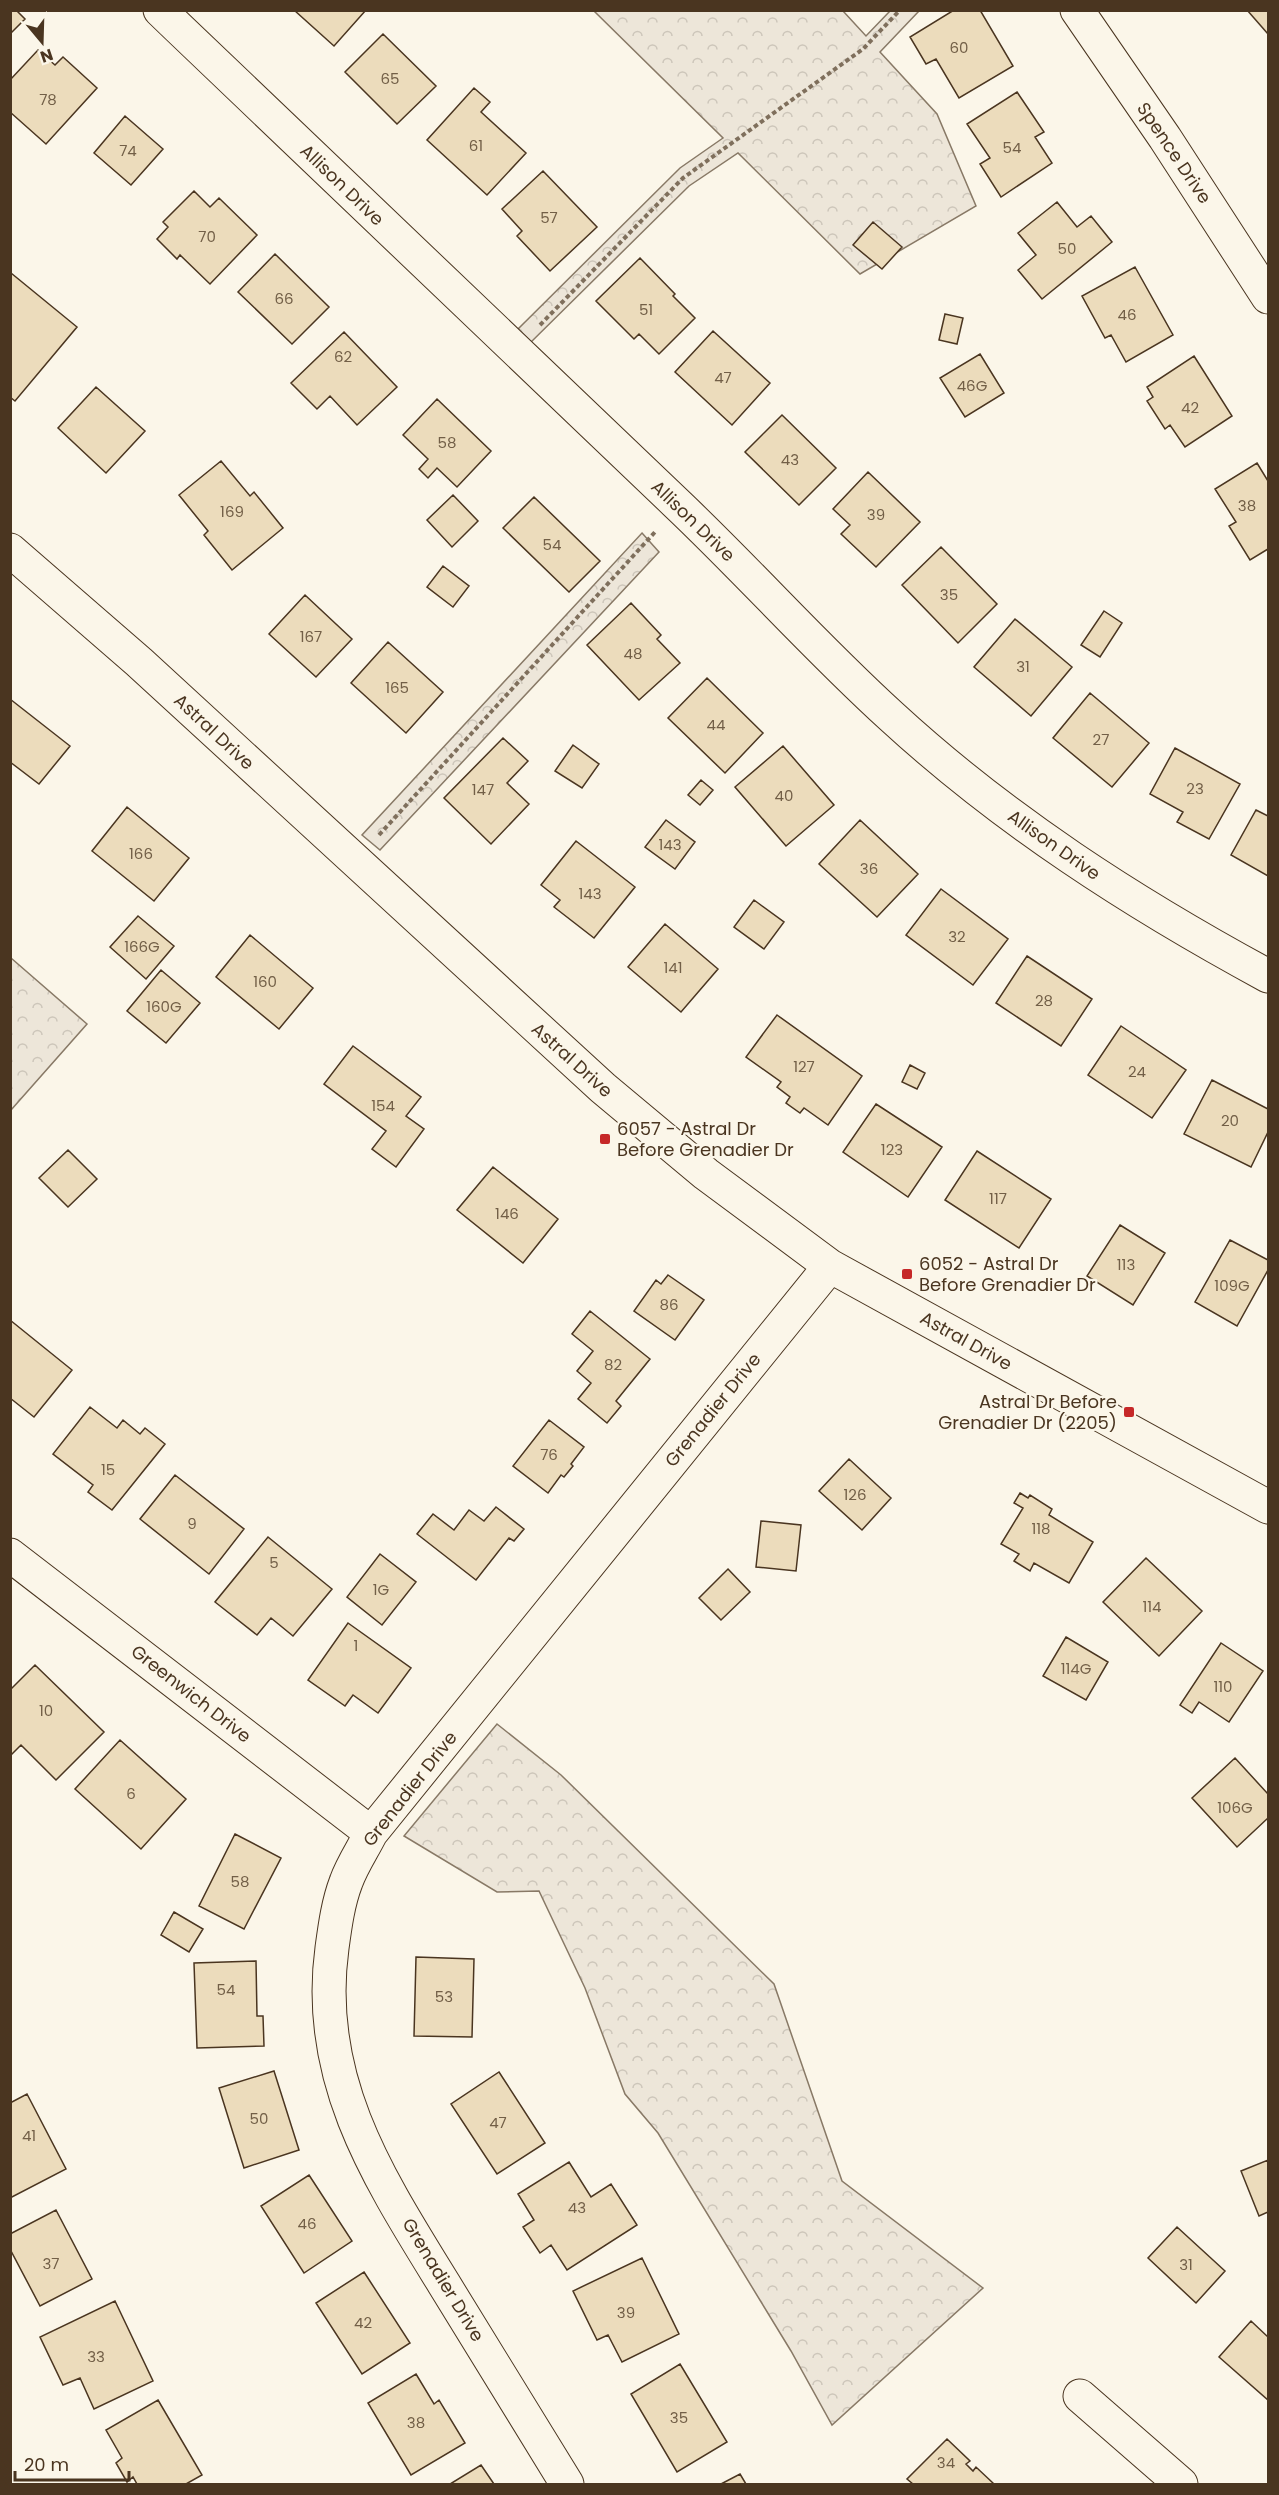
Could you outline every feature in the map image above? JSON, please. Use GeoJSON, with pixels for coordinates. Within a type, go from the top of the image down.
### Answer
{"type":"FeatureCollection","features":[{"type":"Feature","properties":{"kind":"street","name":"Allison Drive"},"geometry":{"type":"LineString","coordinates":[[160,10],[679,506],[891,717],[1002,809],[1085,868],[1156,913],[1269,976]]}},
{"type":"Feature","properties":{"kind":"street","name":"Spence Drive"},"geometry":{"type":"LineString","coordinates":[[1077,10],[1165,138],[1269,297]]}},
{"type":"Feature","properties":{"kind":"street","name":"Astral Drive"},"geometry":{"type":"LineString","coordinates":[[10,550],[139,662],[354,862],[603,1088],[706,1174],[830,1266],[1269,1507]]}},
{"type":"Feature","properties":{"kind":"street","name":"Grenadier Drive"},"geometry":{"type":"LineString","coordinates":[[567,2484],[419,2244],[355,2123],[337,2068],[330,2026],[328,1979],[335,1924],[346,1882],[371,1833],[830,1266]]}},
{"type":"Feature","properties":{"kind":"street","name":"Greenwich Drive"},"geometry":{"type":"LineString","coordinates":[[10,1555],[371,1833]]}},
{"type":"Feature","properties":{"kind":"street"},"geometry":{"type":"LineString","coordinates":[[1080,2396],[1181,2484]]}},
{"type":"Feature","properties":{"kind":"path"},"geometry":{"type":"LineString","coordinates":[[515,351],[683,178],[863,49],[900,10]]}},
{"type":"Feature","properties":{"kind":"path"},"geometry":{"type":"LineString","coordinates":[[354,862],[679,506]]}},
{"type":"Feature","properties":{"kind":"green space"},"geometry":{"type":"Polygon","coordinates":[[[594,11],[843,11],[866,36],[890,11],[919,11],[880,52],[937,114],[976,206],[860,274],[738,153],[689,186],[527,346],[514,333],[680,168],[723,138],[594,11]]]}},
{"type":"Feature","properties":{"kind":"green space"},"geometry":{"type":"Polygon","coordinates":[[[642,533],[659,552],[380,850],[362,835],[642,533]]]}},
{"type":"Feature","properties":{"kind":"green space"},"geometry":{"type":"Polygon","coordinates":[[[11,958],[87,1024],[11,1110],[11,958]]]}},
{"type":"Feature","properties":{"kind":"green space"},"geometry":{"type":"Polygon","coordinates":[[[497,1724],[561,1775],[774,1984],[842,2181],[983,2288],[832,2425],[791,2351],[658,2133],[625,2094],[585,1988],[539,1891],[497,1892],[404,1836],[497,1724]]]}},
{"type":"Feature","properties":{"kind":"building"},"geometry":{"type":"Polygon","coordinates":[[[10,10],[16,10],[25,19],[10,34],[10,10]]]}},
{"type":"Feature","properties":{"kind":"building"},"geometry":{"type":"Polygon","coordinates":[[[294,10],[366,10],[334,46],[294,10]]]}},
{"type":"Feature","properties":{"kind":"building"},"geometry":{"type":"Polygon","coordinates":[[[954,10],[980,10],[1013,66],[959,98],[936,59],[926,64],[910,37],[954,10]]]}},
{"type":"Feature","properties":{"kind":"building"},"geometry":{"type":"Polygon","coordinates":[[[1247,10],[1268,10],[1268,34],[1247,10]]]}},
{"type":"Feature","properties":{"kind":"building"},"geometry":{"type":"Polygon","coordinates":[[[383,34],[436,86],[397,124],[345,72],[383,34]]]}},
{"type":"Feature","properties":{"kind":"building"},"geometry":{"type":"Polygon","coordinates":[[[38,50],[55,65],[63,57],[97,88],[46,144],[10,112],[10,80],[38,50]]]}},
{"type":"Feature","properties":{"kind":"building"},"geometry":{"type":"Polygon","coordinates":[[[474,88],[490,102],[481,112],[526,153],[487,195],[427,140],[474,88]]]}},
{"type":"Feature","properties":{"kind":"building"},"geometry":{"type":"Polygon","coordinates":[[[1017,92],[1044,132],[1035,137],[1052,163],[1001,197],[980,164],[990,158],[967,124],[1017,92]]]}},
{"type":"Feature","properties":{"kind":"building"},"geometry":{"type":"Polygon","coordinates":[[[125,116],[163,149],[131,185],[94,153],[125,116]]]}},
{"type":"Feature","properties":{"kind":"building"},"geometry":{"type":"Polygon","coordinates":[[[543,171],[597,227],[550,271],[517,236],[522,231],[502,209],[543,171]]]}},
{"type":"Feature","properties":{"kind":"building"},"geometry":{"type":"Polygon","coordinates":[[[194,191],[210,207],[219,198],[257,235],[210,284],[180,255],[177,259],[157,239],[168,227],[163,222],[194,191]]]}},
{"type":"Feature","properties":{"kind":"building"},"geometry":{"type":"Polygon","coordinates":[[[1057,202],[1077,227],[1091,216],[1112,242],[1042,299],[1018,270],[1036,255],[1018,233],[1057,202]]]}},
{"type":"Feature","properties":{"kind":"building"},"geometry":{"type":"Polygon","coordinates":[[[873,222],[902,247],[882,269],[853,245],[873,222]]]}},
{"type":"Feature","properties":{"kind":"building"},"geometry":{"type":"Polygon","coordinates":[[[275,254],[329,307],[292,344],[238,292],[275,254]]]}},
{"type":"Feature","properties":{"kind":"building"},"geometry":{"type":"Polygon","coordinates":[[[640,258],[695,318],[659,354],[639,334],[634,339],[596,301],[640,258]]]}},
{"type":"Feature","properties":{"kind":"building"},"geometry":{"type":"Polygon","coordinates":[[[1135,267],[1173,335],[1126,362],[1111,335],[1105,338],[1082,296],[1135,267]]]}},
{"type":"Feature","properties":{"kind":"building"},"geometry":{"type":"Polygon","coordinates":[[[11,273],[77,327],[15,401],[10,397],[11,273]]]}},
{"type":"Feature","properties":{"kind":"building"},"geometry":{"type":"Polygon","coordinates":[[[945,314],[963,318],[957,344],[939,340],[945,314]]]}},
{"type":"Feature","properties":{"kind":"building"},"geometry":{"type":"Polygon","coordinates":[[[713,331],[770,383],[732,425],[675,372],[713,331]]]}},
{"type":"Feature","properties":{"kind":"building"},"geometry":{"type":"Polygon","coordinates":[[[344,332],[397,387],[357,425],[330,396],[317,409],[291,383],[344,332]]]}},
{"type":"Feature","properties":{"kind":"building"},"geometry":{"type":"Polygon","coordinates":[[[980,354],[1004,393],[965,417],[940,378],[980,354]]]}},
{"type":"Feature","properties":{"kind":"building"},"geometry":{"type":"Polygon","coordinates":[[[1194,356],[1232,416],[1185,447],[1170,425],[1165,429],[1147,401],[1153,397],[1147,387],[1194,356]]]}},
{"type":"Feature","properties":{"kind":"building"},"geometry":{"type":"Polygon","coordinates":[[[96,387],[145,431],[106,473],[58,428],[96,387]]]}},
{"type":"Feature","properties":{"kind":"building"},"geometry":{"type":"Polygon","coordinates":[[[437,399],[491,451],[457,487],[437,468],[428,478],[419,469],[428,459],[403,435],[437,399]]]}},
{"type":"Feature","properties":{"kind":"building"},"geometry":{"type":"Polygon","coordinates":[[[782,415],[836,468],[799,505],[745,452],[782,415]]]}},
{"type":"Feature","properties":{"kind":"building"},"geometry":{"type":"Polygon","coordinates":[[[221,461],[250,496],[254,492],[283,528],[232,570],[204,535],[208,531],[179,495],[221,461]]]}},
{"type":"Feature","properties":{"kind":"building"},"geometry":{"type":"Polygon","coordinates":[[[1257,463],[1268,481],[1268,549],[1250,560],[1229,526],[1236,522],[1215,489],[1257,463]]]}},
{"type":"Feature","properties":{"kind":"building"},"geometry":{"type":"Polygon","coordinates":[[[868,472],[920,522],[876,567],[841,534],[850,525],[833,509],[868,472]]]}},
{"type":"Feature","properties":{"kind":"building"},"geometry":{"type":"Polygon","coordinates":[[[453,495],[478,521],[452,547],[427,520],[453,495]]]}},
{"type":"Feature","properties":{"kind":"building"},"geometry":{"type":"Polygon","coordinates":[[[534,497],[600,561],[569,592],[503,528],[534,497]]]}},
{"type":"Feature","properties":{"kind":"building"},"geometry":{"type":"Polygon","coordinates":[[[941,547],[997,604],[958,643],[902,585],[941,547]]]}},
{"type":"Feature","properties":{"kind":"building"},"geometry":{"type":"Polygon","coordinates":[[[443,566],[469,586],[453,607],[427,587],[443,566]]]}},
{"type":"Feature","properties":{"kind":"building"},"geometry":{"type":"Polygon","coordinates":[[[305,595],[352,639],[316,677],[269,634],[305,595]]]}},
{"type":"Feature","properties":{"kind":"building"},"geometry":{"type":"Polygon","coordinates":[[[631,603],[661,635],[657,639],[680,663],[639,700],[587,645],[631,603]]]}},
{"type":"Feature","properties":{"kind":"building"},"geometry":{"type":"Polygon","coordinates":[[[1104,611],[1122,623],[1100,657],[1081,645],[1104,611]]]}},
{"type":"Feature","properties":{"kind":"building"},"geometry":{"type":"Polygon","coordinates":[[[1015,619],[1072,667],[1031,716],[974,667],[1015,619]]]}},
{"type":"Feature","properties":{"kind":"building"},"geometry":{"type":"Polygon","coordinates":[[[388,642],[443,692],[406,733],[351,683],[388,642]]]}},
{"type":"Feature","properties":{"kind":"building"},"geometry":{"type":"Polygon","coordinates":[[[707,678],[763,733],[725,773],[668,718],[707,678]]]}},
{"type":"Feature","properties":{"kind":"building"},"geometry":{"type":"Polygon","coordinates":[[[1090,693],[1149,743],[1112,787],[1053,738],[1090,693]]]}},
{"type":"Feature","properties":{"kind":"building"},"geometry":{"type":"Polygon","coordinates":[[[10,699],[70,746],[39,784],[10,762],[10,699]]]}},
{"type":"Feature","properties":{"kind":"building"},"geometry":{"type":"Polygon","coordinates":[[[503,738],[528,761],[507,783],[529,804],[491,844],[444,798],[503,738]]]}},
{"type":"Feature","properties":{"kind":"building"},"geometry":{"type":"Polygon","coordinates":[[[573,745],[599,764],[582,788],[555,771],[573,745]]]}},
{"type":"Feature","properties":{"kind":"building"},"geometry":{"type":"Polygon","coordinates":[[[783,746],[834,805],[786,846],[735,787],[783,746]]]}},
{"type":"Feature","properties":{"kind":"building"},"geometry":{"type":"Polygon","coordinates":[[[1175,748],[1240,784],[1209,839],[1177,822],[1183,812],[1150,794],[1175,748]]]}},
{"type":"Feature","properties":{"kind":"building"},"geometry":{"type":"Polygon","coordinates":[[[701,780],[713,790],[700,805],[688,795],[701,780]]]}},
{"type":"Feature","properties":{"kind":"building"},"geometry":{"type":"Polygon","coordinates":[[[127,807],[189,858],[154,901],[92,851],[127,807]]]}},
{"type":"Feature","properties":{"kind":"building"},"geometry":{"type":"Polygon","coordinates":[[[1256,810],[1268,816],[1268,876],[1231,855],[1256,810]]]}},
{"type":"Feature","properties":{"kind":"building"},"geometry":{"type":"Polygon","coordinates":[[[666,820],[695,842],[675,869],[645,847],[666,820]]]}},
{"type":"Feature","properties":{"kind":"building"},"geometry":{"type":"Polygon","coordinates":[[[860,820],[918,874],[877,917],[819,864],[860,820]]]}},
{"type":"Feature","properties":{"kind":"building"},"geometry":{"type":"Polygon","coordinates":[[[576,841],[635,887],[594,938],[554,907],[560,900],[541,885],[576,841]]]}},
{"type":"Feature","properties":{"kind":"building"},"geometry":{"type":"Polygon","coordinates":[[[941,889],[1008,939],[973,985],[906,935],[941,889]]]}},
{"type":"Feature","properties":{"kind":"building"},"geometry":{"type":"Polygon","coordinates":[[[754,900],[784,922],[764,949],[734,927],[754,900]]]}},
{"type":"Feature","properties":{"kind":"building"},"geometry":{"type":"Polygon","coordinates":[[[138,916],[174,946],[146,979],[110,947],[138,916]]]}},
{"type":"Feature","properties":{"kind":"building"},"geometry":{"type":"Polygon","coordinates":[[[665,924],[718,969],[681,1012],[628,967],[665,924]]]}},
{"type":"Feature","properties":{"kind":"building"},"geometry":{"type":"Polygon","coordinates":[[[250,935],[313,988],[279,1029],[216,977],[250,935]]]}},
{"type":"Feature","properties":{"kind":"building"},"geometry":{"type":"Polygon","coordinates":[[[1027,956],[1092,999],[1061,1046],[996,1003],[1027,956]]]}},
{"type":"Feature","properties":{"kind":"building"},"geometry":{"type":"Polygon","coordinates":[[[161,970],[200,1003],[166,1043],[127,1011],[161,970]]]}},
{"type":"Feature","properties":{"kind":"building"},"geometry":{"type":"Polygon","coordinates":[[[777,1015],[862,1076],[828,1125],[804,1108],[800,1113],[786,1103],[790,1097],[777,1087],[781,1082],[746,1057],[777,1015]]]}},
{"type":"Feature","properties":{"kind":"building"},"geometry":{"type":"Polygon","coordinates":[[[1121,1026],[1186,1070],[1152,1118],[1088,1075],[1121,1026]]]}},
{"type":"Feature","properties":{"kind":"building"},"geometry":{"type":"Polygon","coordinates":[[[353,1046],[421,1097],[406,1116],[424,1129],[396,1167],[372,1149],[386,1131],[324,1084],[353,1046]]]}},
{"type":"Feature","properties":{"kind":"building"},"geometry":{"type":"Polygon","coordinates":[[[910,1065],[925,1073],[917,1089],[902,1082],[910,1065]]]}},
{"type":"Feature","properties":{"kind":"building"},"geometry":{"type":"Polygon","coordinates":[[[1212,1080],[1268,1109],[1268,1132],[1251,1167],[1184,1134],[1212,1080]]]}},
{"type":"Feature","properties":{"kind":"building"},"geometry":{"type":"Polygon","coordinates":[[[876,1104],[942,1147],[908,1197],[843,1152],[876,1104]]]}},
{"type":"Feature","properties":{"kind":"building"},"geometry":{"type":"Polygon","coordinates":[[[68,1150],[97,1179],[68,1207],[39,1178],[68,1150]]]}},
{"type":"Feature","properties":{"kind":"building"},"geometry":{"type":"Polygon","coordinates":[[[977,1151],[1051,1199],[1019,1248],[945,1200],[977,1151]]]}},
{"type":"Feature","properties":{"kind":"building"},"geometry":{"type":"Polygon","coordinates":[[[493,1167],[558,1219],[523,1263],[457,1210],[493,1167]]]}},
{"type":"Feature","properties":{"kind":"building"},"geometry":{"type":"Polygon","coordinates":[[[1120,1225],[1165,1253],[1133,1305],[1087,1276],[1120,1225]]]}},
{"type":"Feature","properties":{"kind":"building"},"geometry":{"type":"Polygon","coordinates":[[[1230,1240],[1268,1260],[1268,1270],[1237,1326],[1195,1302],[1230,1240]]]}},
{"type":"Feature","properties":{"kind":"building"},"geometry":{"type":"Polygon","coordinates":[[[668,1275],[704,1300],[675,1340],[634,1311],[656,1280],[661,1284],[668,1275]]]}},
{"type":"Feature","properties":{"kind":"building"},"geometry":{"type":"Polygon","coordinates":[[[590,1311],[650,1359],[616,1401],[621,1406],[607,1423],[578,1399],[591,1383],[577,1371],[593,1351],[572,1334],[590,1311]]]}},
{"type":"Feature","properties":{"kind":"building"},"geometry":{"type":"Polygon","coordinates":[[[10,1320],[72,1370],[34,1417],[10,1398],[10,1320]]]}},
{"type":"Feature","properties":{"kind":"building"},"geometry":{"type":"Polygon","coordinates":[[[90,1407],[117,1428],[123,1420],[140,1434],[145,1428],[165,1444],[112,1510],[88,1492],[93,1485],[53,1454],[90,1407]]]}},
{"type":"Feature","properties":{"kind":"building"},"geometry":{"type":"Polygon","coordinates":[[[549,1420],[584,1447],[571,1464],[573,1466],[564,1477],[561,1475],[548,1493],[513,1466],[549,1420]]]}},
{"type":"Feature","properties":{"kind":"building"},"geometry":{"type":"Polygon","coordinates":[[[849,1459],[891,1498],[862,1530],[819,1491],[849,1459]]]}},
{"type":"Feature","properties":{"kind":"building"},"geometry":{"type":"Polygon","coordinates":[[[175,1475],[244,1529],[209,1574],[140,1519],[175,1475]]]}},
{"type":"Feature","properties":{"kind":"building"},"geometry":{"type":"Polygon","coordinates":[[[1020,1493],[1028,1498],[1030,1495],[1052,1509],[1049,1515],[1093,1542],[1069,1583],[1034,1563],[1030,1571],[1014,1561],[1019,1554],[1001,1544],[1023,1508],[1014,1503],[1020,1493]]]}},
{"type":"Feature","properties":{"kind":"building"},"geometry":{"type":"Polygon","coordinates":[[[496,1507],[524,1529],[514,1541],[509,1538],[476,1580],[417,1534],[433,1514],[454,1530],[469,1510],[484,1521],[496,1507]]]}},
{"type":"Feature","properties":{"kind":"building"},"geometry":{"type":"Polygon","coordinates":[[[761,1521],[801,1525],[796,1571],[756,1567],[761,1521]]]}},
{"type":"Feature","properties":{"kind":"building"},"geometry":{"type":"Polygon","coordinates":[[[268,1537],[332,1589],[293,1636],[271,1618],[257,1635],[215,1602],[268,1537]]]}},
{"type":"Feature","properties":{"kind":"building"},"geometry":{"type":"Polygon","coordinates":[[[380,1554],[416,1582],[382,1625],[347,1597],[380,1554]]]}},
{"type":"Feature","properties":{"kind":"building"},"geometry":{"type":"Polygon","coordinates":[[[1146,1558],[1202,1611],[1159,1656],[1103,1602],[1146,1558]]]}},
{"type":"Feature","properties":{"kind":"building"},"geometry":{"type":"Polygon","coordinates":[[[728,1569],[750,1592],[721,1620],[699,1598],[728,1569]]]}},
{"type":"Feature","properties":{"kind":"building"},"geometry":{"type":"Polygon","coordinates":[[[348,1623],[411,1668],[378,1713],[353,1695],[345,1706],[308,1680],[348,1623]]]}},
{"type":"Feature","properties":{"kind":"building"},"geometry":{"type":"Polygon","coordinates":[[[1066,1637],[1108,1662],[1086,1700],[1043,1676],[1066,1637]]]}},
{"type":"Feature","properties":{"kind":"building"},"geometry":{"type":"Polygon","coordinates":[[[1221,1643],[1263,1671],[1229,1722],[1199,1702],[1192,1713],[1180,1705],[1221,1643]]]}},
{"type":"Feature","properties":{"kind":"building"},"geometry":{"type":"Polygon","coordinates":[[[35,1665],[104,1732],[56,1780],[21,1745],[10,1756],[10,1690],[35,1665]]]}},
{"type":"Feature","properties":{"kind":"building"},"geometry":{"type":"Polygon","coordinates":[[[120,1740],[186,1799],[141,1849],[75,1789],[120,1740]]]}},
{"type":"Feature","properties":{"kind":"building"},"geometry":{"type":"Polygon","coordinates":[[[1235,1758],[1268,1794],[1268,1818],[1237,1847],[1192,1798],[1235,1758]]]}},
{"type":"Feature","properties":{"kind":"building"},"geometry":{"type":"Polygon","coordinates":[[[235,1834],[281,1858],[244,1929],[199,1906],[235,1834]]]}},
{"type":"Feature","properties":{"kind":"building"},"geometry":{"type":"Polygon","coordinates":[[[174,1912],[203,1929],[189,1952],[161,1935],[174,1912]]]}},
{"type":"Feature","properties":{"kind":"building"},"geometry":{"type":"Polygon","coordinates":[[[416,1957],[474,1959],[472,2037],[414,2036],[416,1957]]]}},
{"type":"Feature","properties":{"kind":"building"},"geometry":{"type":"Polygon","coordinates":[[[256,1961],[257,2016],[263,2016],[264,2046],[197,2048],[194,1963],[256,1961]]]}},
{"type":"Feature","properties":{"kind":"building"},"geometry":{"type":"Polygon","coordinates":[[[274,2071],[299,2150],[244,2168],[219,2088],[274,2071]]]}},
{"type":"Feature","properties":{"kind":"building"},"geometry":{"type":"Polygon","coordinates":[[[499,2072],[545,2143],[497,2174],[451,2104],[499,2072]]]}},
{"type":"Feature","properties":{"kind":"building"},"geometry":{"type":"Polygon","coordinates":[[[27,2094],[66,2169],[10,2198],[10,2103],[27,2094]]]}},
{"type":"Feature","properties":{"kind":"building"},"geometry":{"type":"Polygon","coordinates":[[[1268,2160],[1268,2212],[1259,2216],[1241,2171],[1268,2160]]]}},
{"type":"Feature","properties":{"kind":"building"},"geometry":{"type":"Polygon","coordinates":[[[569,2162],[591,2197],[611,2184],[637,2225],[567,2270],[551,2245],[540,2253],[523,2227],[534,2220],[518,2194],[569,2162]]]}},
{"type":"Feature","properties":{"kind":"building"},"geometry":{"type":"Polygon","coordinates":[[[309,2175],[352,2241],[304,2273],[261,2206],[309,2175]]]}},
{"type":"Feature","properties":{"kind":"building"},"geometry":{"type":"Polygon","coordinates":[[[56,2210],[92,2279],[40,2306],[10,2249],[10,2234],[56,2210]]]}},
{"type":"Feature","properties":{"kind":"building"},"geometry":{"type":"Polygon","coordinates":[[[1177,2227],[1225,2271],[1196,2303],[1148,2258],[1177,2227]]]}},
{"type":"Feature","properties":{"kind":"building"},"geometry":{"type":"Polygon","coordinates":[[[642,2258],[679,2334],[622,2362],[608,2335],[597,2340],[573,2291],[642,2258]]]}},
{"type":"Feature","properties":{"kind":"building"},"geometry":{"type":"Polygon","coordinates":[[[364,2272],[410,2343],[362,2374],[316,2303],[364,2272]]]}},
{"type":"Feature","properties":{"kind":"building"},"geometry":{"type":"Polygon","coordinates":[[[115,2301],[153,2381],[94,2409],[80,2378],[63,2385],[40,2337],[115,2301]]]}},
{"type":"Feature","properties":{"kind":"building"},"geometry":{"type":"Polygon","coordinates":[[[1251,2321],[1268,2337],[1268,2400],[1219,2357],[1251,2321]]]}},
{"type":"Feature","properties":{"kind":"building"},"geometry":{"type":"Polygon","coordinates":[[[680,2364],[727,2442],[677,2472],[631,2394],[680,2364]]]}},
{"type":"Feature","properties":{"kind":"building"},"geometry":{"type":"Polygon","coordinates":[[[416,2374],[434,2404],[439,2400],[465,2443],[411,2475],[368,2403],[416,2374]]]}},
{"type":"Feature","properties":{"kind":"building"},"geometry":{"type":"Polygon","coordinates":[[[158,2400],[202,2475],[186,2484],[137,2484],[133,2477],[127,2482],[116,2463],[122,2458],[106,2430],[158,2400]]]}},
{"type":"Feature","properties":{"kind":"building"},"geometry":{"type":"Polygon","coordinates":[[[947,2439],[970,2461],[966,2464],[973,2471],[976,2467],[994,2484],[913,2484],[907,2479],[947,2439]]]}},
{"type":"Feature","properties":{"kind":"building"},"geometry":{"type":"Polygon","coordinates":[[[481,2465],[494,2484],[450,2484],[481,2465]]]}},
{"type":"Feature","properties":{"kind":"building"},"geometry":{"type":"Polygon","coordinates":[[[740,2474],[746,2484],[721,2484],[740,2474]]]}},
{"type":"Feature","properties":{"kind":"place","name":"6057 - Astral Dr Before Grenadier Dr"},"geometry":{"type":"Point","coordinates":[605,1139]}},
{"type":"Feature","properties":{"kind":"place","name":"6052 - Astral Dr Before Grenadier Dr"},"geometry":{"type":"Point","coordinates":[907,1274]}},
{"type":"Feature","properties":{"kind":"place","name":"Astral Dr Before Grenadier Dr (2205)"},"geometry":{"type":"Point","coordinates":[1129,1412]}}]}
